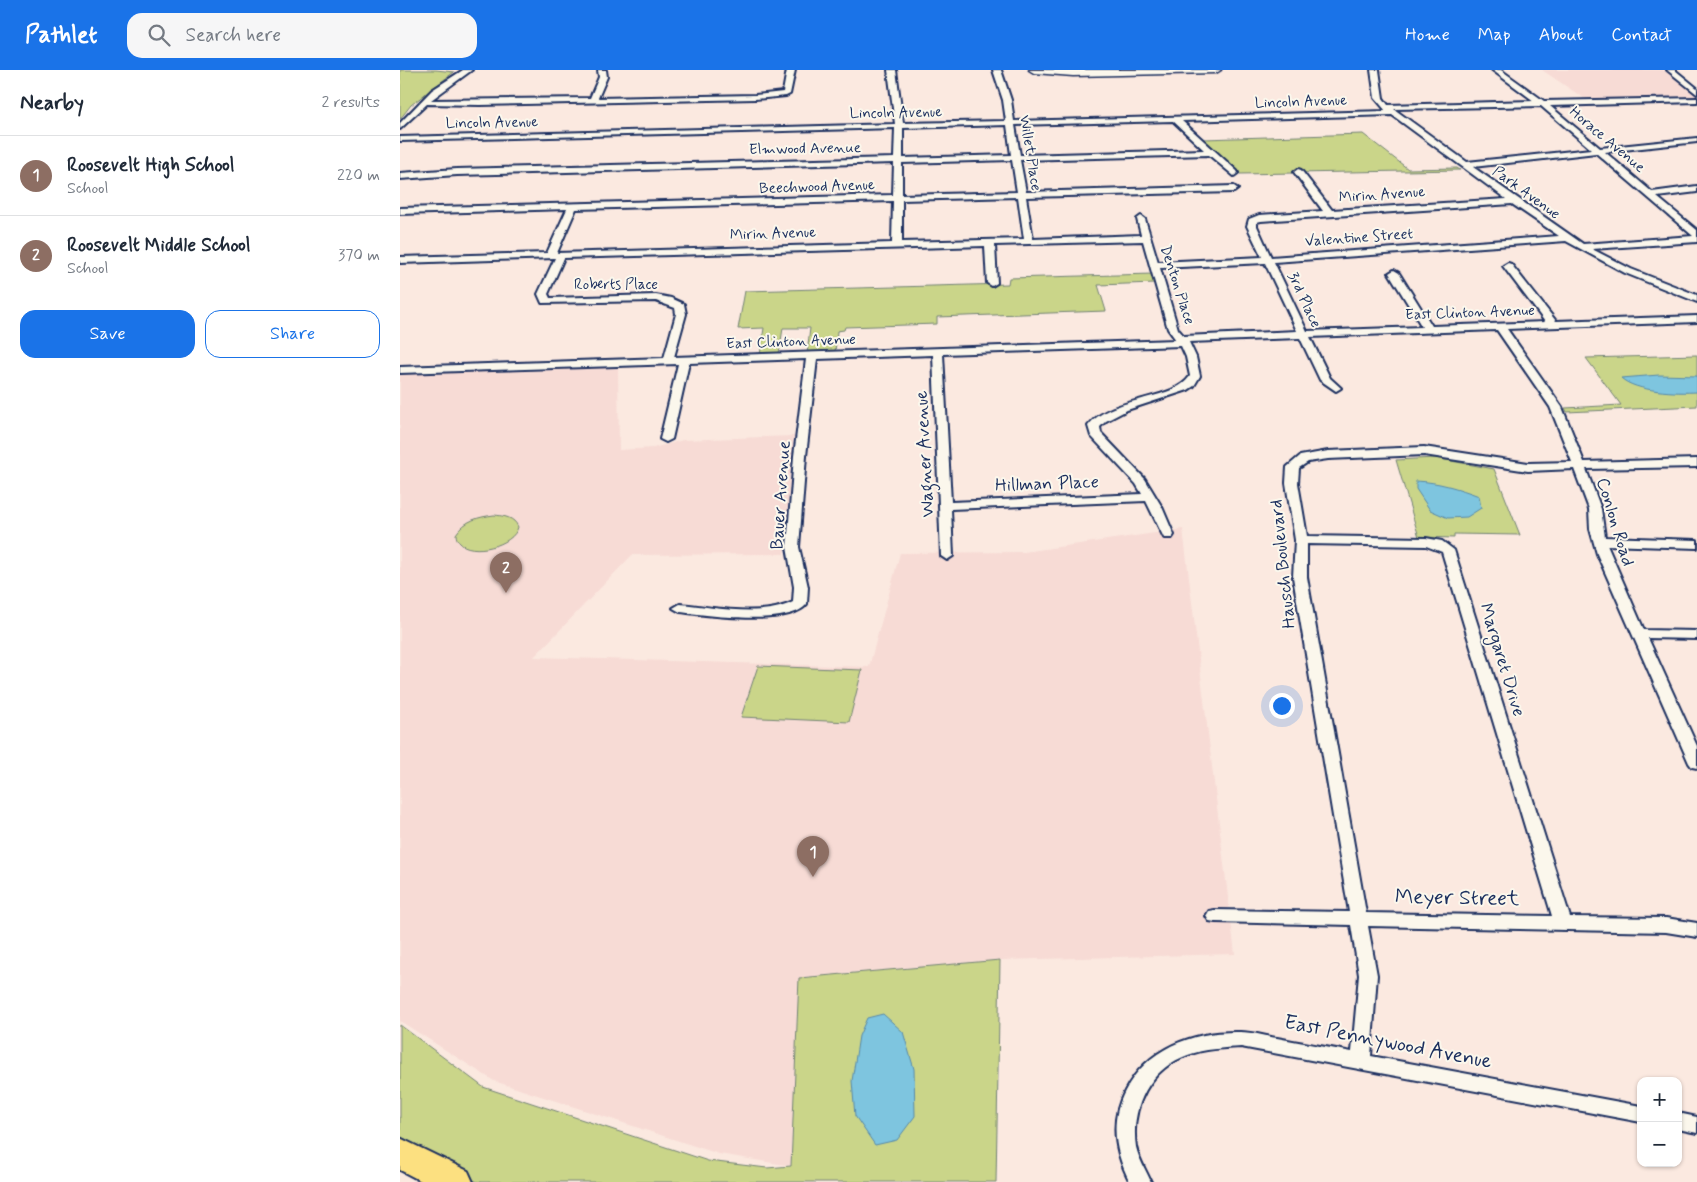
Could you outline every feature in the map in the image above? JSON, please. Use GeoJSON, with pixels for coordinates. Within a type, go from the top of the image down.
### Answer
{"type":"FeatureCollection","features":[{"type":"Feature","properties":{"kind":"highway"},"geometry":{"type":"LineString","coordinates":[[400,1153],[456,1182]]}},
{"type":"Feature","properties":{"kind":"street"},"geometry":{"type":"LineString","coordinates":[[400,127],[449,81],[468,70]]}},
{"type":"Feature","properties":{"kind":"street"},"geometry":{"type":"LineString","coordinates":[[593,100],[603,77],[602,70]]}},
{"type":"Feature","properties":{"kind":"street"},"geometry":{"type":"LineString","coordinates":[[425,102],[480,103],[755,97],[786,94],[791,70]]}},
{"type":"Feature","properties":{"kind":"street"},"geometry":{"type":"LineString","coordinates":[[892,70],[897,100],[898,126],[897,245]]}},
{"type":"Feature","properties":{"kind":"street","name":"Willet Place"},"geometry":{"type":"LineString","coordinates":[[997,70],[1007,100],[1030,242]]}},
{"type":"Feature","properties":{"kind":"street"},"geometry":{"type":"LineString","coordinates":[[1034,70],[1080,72],[1216,70]]}},
{"type":"Feature","properties":{"kind":"street"},"geometry":{"type":"LineString","coordinates":[[1375,70],[1379,98],[1390,110]]}},
{"type":"Feature","properties":{"kind":"street","name":"Horace Avenue"},"geometry":{"type":"LineString","coordinates":[[1496,70],[1542,104],[1697,235]]}},
{"type":"Feature","properties":{"kind":"street"},"geometry":{"type":"LineString","coordinates":[[1671,70],[1696,91]]}},
{"type":"Feature","properties":{"kind":"street","name":"Lincoln Avenue"},"geometry":{"type":"LineString","coordinates":[[400,139],[1011,124],[1697,100]]}},
{"type":"Feature","properties":{"kind":"street","name":"Park Avenue"},"geometry":{"type":"LineString","coordinates":[[1390,110],[1566,238],[1628,270],[1697,299]]}},
{"type":"Feature","properties":{"kind":"street"},"geometry":{"type":"LineString","coordinates":[[1175,119],[1234,173]]}},
{"type":"Feature","properties":{"kind":"street"},"geometry":{"type":"LineString","coordinates":[[1465,165],[1697,140]]}},
{"type":"Feature","properties":{"kind":"street","name":"Elmwood Avenue"},"geometry":{"type":"LineString","coordinates":[[400,176],[457,172],[1212,152]]}},
{"type":"Feature","properties":{"kind":"street"},"geometry":{"type":"LineString","coordinates":[[1298,172],[1330,214]]}},
{"type":"Feature","properties":{"kind":"street","name":"Beechwood Avenue"},"geometry":{"type":"LineString","coordinates":[[400,211],[1234,189]]}},
{"type":"Feature","properties":{"kind":"street"},"geometry":{"type":"LineString","coordinates":[[1650,195],[1697,189]]}},
{"type":"Feature","properties":{"kind":"street","name":"Mirin Avenue"},"geometry":{"type":"LineString","coordinates":[[1252,221],[1259,218],[1514,201]]}},
{"type":"Feature","properties":{"kind":"street","name":"Roberts Place"},"geometry":{"type":"LineString","coordinates":[[572,207],[543,294],[546,301],[656,298],[668,300],[680,306],[681,314],[668,361]]}},
{"type":"Feature","properties":{"kind":"street","name":"Denton Place"},"geometry":{"type":"LineString","coordinates":[[1141,219],[1173,328],[1182,341],[1195,368],[1195,376],[1190,384],[1175,392],[1111,412],[1100,419],[1094,426],[1095,434],[1141,482],[1168,535]]}},
{"type":"Feature","properties":{"kind":"street","name":"3rd Place"},"geometry":{"type":"LineString","coordinates":[[1252,221],[1252,226],[1326,380],[1336,388]]}},
{"type":"Feature","properties":{"kind":"street","name":"Mirin Avenue"},"geometry":{"type":"LineString","coordinates":[[400,260],[1146,238]]}},
{"type":"Feature","properties":{"kind":"street","name":"Valentine Street"},"geometry":{"type":"LineString","coordinates":[[1154,265],[1566,238]]}},
{"type":"Feature","properties":{"kind":"street"},"geometry":{"type":"LineString","coordinates":[[1581,247],[1697,240]]}},
{"type":"Feature","properties":{"kind":"street"},"geometry":{"type":"LineString","coordinates":[[990,243],[992,282]]}},
{"type":"Feature","properties":{"kind":"street"},"geometry":{"type":"LineString","coordinates":[[1508,266],[1552,325]]}},
{"type":"Feature","properties":{"kind":"street"},"geometry":{"type":"LineString","coordinates":[[1394,273],[1429,329]]}},
{"type":"Feature","properties":{"kind":"street","name":"East Clinton Avenue"},"geometry":{"type":"LineString","coordinates":[[400,370],[938,352],[1182,341],[1245,336],[1697,319]]}},
{"type":"Feature","properties":{"kind":"street","name":"Conlon Road"},"geometry":{"type":"LineString","coordinates":[[1500,327],[1556,407],[1595,509],[1595,525],[1603,554],[1697,763]]}},
{"type":"Feature","properties":{"kind":"street","name":"Wagner Avenue"},"geometry":{"type":"LineString","coordinates":[[938,352],[947,556]]}},
{"type":"Feature","properties":{"kind":"street","name":"Bauer Avenue"},"geometry":{"type":"LineString","coordinates":[[680,608],[776,614],[792,610],[800,604],[801,587],[793,545],[800,456],[812,356]]}},
{"type":"Feature","properties":{"kind":"street"},"geometry":{"type":"LineString","coordinates":[[666,439],[684,360]]}},
{"type":"Feature","properties":{"kind":"street","name":"Hausch Boulevard"},"geometry":{"type":"LineString","coordinates":[[1361,1061],[1368,976],[1300,577],[1301,540],[1292,472],[1297,463],[1314,456],[1346,453],[1424,451],[1528,467],[1697,463]]}},
{"type":"Feature","properties":{"kind":"street","name":"Hillman Place"},"geometry":{"type":"LineString","coordinates":[[945,506],[1150,497]]}},
{"type":"Feature","properties":{"kind":"street","name":"Margaret Drive"},"geometry":{"type":"LineString","coordinates":[[1301,540],[1426,542],[1437,544],[1448,550],[1564,923]]}},
{"type":"Feature","properties":{"kind":"street"},"geometry":{"type":"LineString","coordinates":[[1600,541],[1697,544]]}},
{"type":"Feature","properties":{"kind":"street"},"geometry":{"type":"LineString","coordinates":[[1639,634],[1697,635]]}},
{"type":"Feature","properties":{"kind":"street","name":"Meyer Street"},"geometry":{"type":"LineString","coordinates":[[1215,916],[1666,925],[1697,930]]}},
{"type":"Feature","properties":{"kind":"street","name":"East Pennywood Avenue"},"geometry":{"type":"LineString","coordinates":[[1141,1182],[1133,1171],[1124,1141],[1124,1125],[1128,1106],[1138,1084],[1155,1065],[1170,1054],[1202,1042],[1241,1039],[1637,1113]]}},
{"type":"Feature","properties":{"kind":"street"},"geometry":{"type":"LineString","coordinates":[[1682,1122],[1697,1125]]}},
{"type":"Feature","properties":{"kind":"shaded area"},"geometry":{"type":"Polygon","coordinates":[[[1542,70],[1668,70],[1697,96],[1697,99],[1588,101],[1542,70]]]}},
{"type":"Feature","properties":{"kind":"shaded area"},"geometry":{"type":"Polygon","coordinates":[[[618,366],[619,450],[653,448],[683,440],[794,436],[784,554],[632,555],[534,657],[869,667],[900,553],[1024,552],[1183,529],[1235,954],[1000,960],[799,978],[791,1166],[719,1154],[494,1081],[400,1021],[400,373],[618,366]]]}},
{"type":"Feature","properties":{"kind":"green space"},"geometry":{"type":"Polygon","coordinates":[[[400,70],[454,72],[411,105],[400,119],[400,70]]]}},
{"type":"Feature","properties":{"kind":"green space"},"geometry":{"type":"Polygon","coordinates":[[[1363,134],[1408,169],[1457,168],[1460,170],[1240,174],[1203,139],[1363,134]]]}},
{"type":"Feature","properties":{"kind":"green space"},"geometry":{"type":"Polygon","coordinates":[[[1153,274],[1155,283],[1098,285],[1106,311],[937,317],[937,324],[845,327],[844,330],[837,331],[835,353],[807,354],[810,328],[783,328],[779,354],[760,355],[764,328],[738,329],[745,291],[1008,284],[1009,278],[1153,274]]]}},
{"type":"Feature","properties":{"kind":"green space"},"geometry":{"type":"Polygon","coordinates":[[[1697,355],[1697,406],[1567,412],[1565,408],[1621,405],[1586,358],[1697,355]]]}},
{"type":"Feature","properties":{"kind":"green space"},"geometry":{"type":"Polygon","coordinates":[[[1435,458],[1494,469],[1520,535],[1454,534],[1454,538],[1419,537],[1396,460],[1435,458]]]}},
{"type":"Feature","properties":{"kind":"green space"},"geometry":{"type":"Polygon","coordinates":[[[494,515],[514,521],[518,527],[514,535],[506,541],[486,548],[475,549],[465,547],[459,542],[456,534],[464,525],[478,518],[494,515]]]}},
{"type":"Feature","properties":{"kind":"green space"},"geometry":{"type":"Polygon","coordinates":[[[758,666],[862,670],[849,722],[741,717],[758,666]]]}},
{"type":"Feature","properties":{"kind":"green space"},"geometry":{"type":"Polygon","coordinates":[[[1000,960],[996,1182],[478,1182],[438,1165],[400,1143],[400,1025],[483,1087],[708,1161],[767,1168],[791,1166],[799,978],[1000,960]]]}},
{"type":"Feature","properties":{"kind":"water"},"geometry":{"type":"Polygon","coordinates":[[[1659,375],[1697,376],[1697,392],[1668,392],[1646,389],[1628,383],[1621,378],[1659,375]]]}},
{"type":"Feature","properties":{"kind":"water"},"geometry":{"type":"Polygon","coordinates":[[[1416,481],[1448,486],[1479,496],[1481,508],[1467,517],[1448,518],[1430,510],[1416,489],[1416,481]]]}},
{"type":"Feature","properties":{"kind":"water"},"geometry":{"type":"Polygon","coordinates":[[[883,1014],[903,1032],[914,1069],[915,1116],[897,1140],[875,1145],[855,1116],[852,1081],[859,1036],[867,1018],[883,1014]]]}},
{"type":"Feature","properties":{"kind":"place","name":"Roosevelt Middle School"},"geometry":{"type":"Point","coordinates":[506,593]}},
{"type":"Feature","properties":{"kind":"place","name":"Roosevelt High School"},"geometry":{"type":"Point","coordinates":[813,877]}}]}
